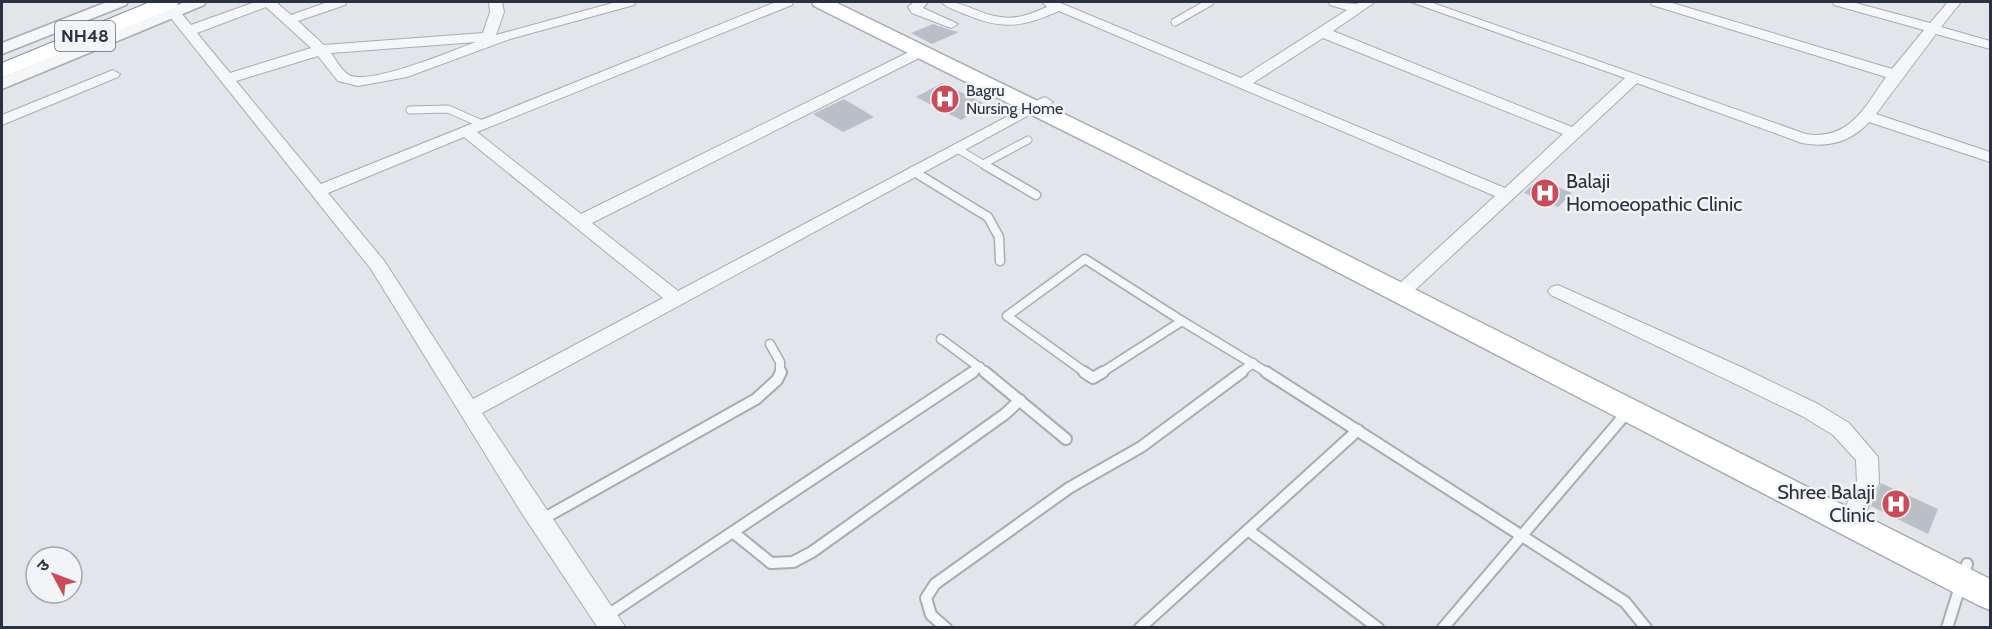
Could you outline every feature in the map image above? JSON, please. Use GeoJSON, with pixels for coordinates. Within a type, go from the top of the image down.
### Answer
{"type":"FeatureCollection","features":[{"type":"Feature","properties":{"kind":"highway","name":"NH48"},"geometry":{"type":"LineString","coordinates":[[2,58],[140,2]]}},
{"type":"Feature","properties":{"kind":"highway","name":"NH48"},"geometry":{"type":"LineString","coordinates":[[2,70],[171,7]]}},
{"type":"Feature","properties":{"kind":"main road"},"geometry":{"type":"LineString","coordinates":[[821,2],[1040,105],[1407,287],[1633,406],[1856,510],[1964,572],[1990,595]]}},
{"type":"Feature","properties":{"kind":"main road"},"geometry":{"type":"LineString","coordinates":[[840,2],[1964,572],[1990,577]]}},
{"type":"Feature","properties":{"kind":"street"},"geometry":{"type":"LineString","coordinates":[[2,49],[120,2]]}},
{"type":"Feature","properties":{"kind":"street"},"geometry":{"type":"LineString","coordinates":[[2,84],[171,7],[198,2]]}},
{"type":"Feature","properties":{"kind":"street"},"geometry":{"type":"LineString","coordinates":[[189,32],[268,2],[321,50],[343,78],[358,82],[402,74],[505,36],[629,2]]}},
{"type":"Feature","properties":{"kind":"street"},"geometry":{"type":"LineString","coordinates":[[288,20],[340,2]]}},
{"type":"Feature","properties":{"kind":"street"},"geometry":{"type":"LineString","coordinates":[[488,37],[496,12],[495,2]]}},
{"type":"Feature","properties":{"kind":"street"},"geometry":{"type":"LineString","coordinates":[[317,191],[787,2]]}},
{"type":"Feature","properties":{"kind":"street"},"geometry":{"type":"LineString","coordinates":[[922,2],[915,7],[916,10],[951,24]]}},
{"type":"Feature","properties":{"kind":"street"},"geometry":{"type":"LineString","coordinates":[[948,2],[1005,23],[1026,21],[1054,4],[1506,195]]}},
{"type":"Feature","properties":{"kind":"street"},"geometry":{"type":"LineString","coordinates":[[1335,2],[1363,5]]}},
{"type":"Feature","properties":{"kind":"street"},"geometry":{"type":"LineString","coordinates":[[1418,2],[1802,138],[1820,141],[1834,139],[1867,116],[1896,75],[1955,2]]}},
{"type":"Feature","properties":{"kind":"street"},"geometry":{"type":"LineString","coordinates":[[1657,2],[1896,75]]}},
{"type":"Feature","properties":{"kind":"street"},"geometry":{"type":"LineString","coordinates":[[1839,2],[1990,45]]}},
{"type":"Feature","properties":{"kind":"street"},"geometry":{"type":"LineString","coordinates":[[1244,83],[1363,5]]}},
{"type":"Feature","properties":{"kind":"street"},"geometry":{"type":"LineString","coordinates":[[171,7],[378,266],[538,521],[609,622]]}},
{"type":"Feature","properties":{"kind":"street"},"geometry":{"type":"LineString","coordinates":[[1322,32],[1574,133]]}},
{"type":"Feature","properties":{"kind":"street"},"geometry":{"type":"LineString","coordinates":[[227,79],[321,50],[505,36]]}},
{"type":"Feature","properties":{"kind":"street"},"geometry":{"type":"LineString","coordinates":[[579,222],[922,51]]}},
{"type":"Feature","properties":{"kind":"street"},"geometry":{"type":"LineString","coordinates":[[2,120],[113,74]]}},
{"type":"Feature","properties":{"kind":"street"},"geometry":{"type":"LineString","coordinates":[[1407,287],[1635,77]]}},
{"type":"Feature","properties":{"kind":"street"},"geometry":{"type":"LineString","coordinates":[[469,411],[913,171],[1040,105]]}},
{"type":"Feature","properties":{"kind":"street"},"geometry":{"type":"LineString","coordinates":[[1867,116],[1990,157]]}},
{"type":"Feature","properties":{"kind":"street"},"geometry":{"type":"LineString","coordinates":[[474,128],[579,222],[676,299]]}},
{"type":"Feature","properties":{"kind":"street"},"geometry":{"type":"LineString","coordinates":[[1558,291],[1734,372],[1841,429],[1867,457],[1868,483],[1856,510]]}},
{"type":"Feature","properties":{"kind":"lane"},"geometry":{"type":"LineString","coordinates":[[1175,22],[1210,2]]}},
{"type":"Feature","properties":{"kind":"lane"},"geometry":{"type":"LineString","coordinates":[[410,110],[444,107],[458,109],[474,128]]}},
{"type":"Feature","properties":{"kind":"lane"},"geometry":{"type":"LineString","coordinates":[[983,164],[1028,140]]}},
{"type":"Feature","properties":{"kind":"lane"},"geometry":{"type":"LineString","coordinates":[[956,148],[1036,195]]}},
{"type":"Feature","properties":{"kind":"lane"},"geometry":{"type":"LineString","coordinates":[[913,171],[987,217],[999,237],[1000,261]]}},
{"type":"Feature","properties":{"kind":"lane"},"geometry":{"type":"LineString","coordinates":[[1182,321],[1093,378],[1007,316],[1085,259],[1358,430],[1625,602],[1646,627]]}},
{"type":"Feature","properties":{"kind":"lane"},"geometry":{"type":"LineString","coordinates":[[941,339],[980,367],[1066,439]]}},
{"type":"Feature","properties":{"kind":"lane"},"geometry":{"type":"LineString","coordinates":[[538,521],[756,399],[776,385],[782,373],[782,363],[770,344]]}},
{"type":"Feature","properties":{"kind":"lane"},"geometry":{"type":"LineString","coordinates":[[946,627],[931,615],[926,597],[935,584],[1069,488],[1141,447],[1252,363]]}},
{"type":"Feature","properties":{"kind":"lane"},"geometry":{"type":"LineString","coordinates":[[609,622],[734,533],[980,367]]}},
{"type":"Feature","properties":{"kind":"lane"},"geometry":{"type":"LineString","coordinates":[[734,533],[771,563],[793,562],[812,552],[1005,414],[1020,400]]}},
{"type":"Feature","properties":{"kind":"lane"},"geometry":{"type":"LineString","coordinates":[[1443,627],[1633,406]]}},
{"type":"Feature","properties":{"kind":"lane"},"geometry":{"type":"LineString","coordinates":[[1140,627],[1358,430]]}},
{"type":"Feature","properties":{"kind":"lane"},"geometry":{"type":"LineString","coordinates":[[1248,530],[1378,627]]}},
{"type":"Feature","properties":{"kind":"lane"},"geometry":{"type":"LineString","coordinates":[[1947,627],[1964,572]]}},
{"type":"Feature","properties":{"kind":"building"},"geometry":{"type":"Polygon","coordinates":[[[933,24],[959,32],[932,44],[911,33],[933,24]]]}},
{"type":"Feature","properties":{"kind":"building"},"geometry":{"type":"Polygon","coordinates":[[[942,83],[987,105],[961,120],[916,97],[942,83]]]}},
{"type":"Feature","properties":{"kind":"building"},"geometry":{"type":"Polygon","coordinates":[[[844,99],[874,117],[843,132],[813,114],[844,99]]]}},
{"type":"Feature","properties":{"kind":"building"},"geometry":{"type":"Polygon","coordinates":[[[1538,179],[1572,193],[1558,207],[1524,193],[1538,179]]]}},
{"type":"Feature","properties":{"kind":"building"},"geometry":{"type":"Polygon","coordinates":[[[1881,483],[1938,509],[1928,534],[1871,506],[1881,483]]]}},
{"type":"Feature","properties":{"kind":"place","name":"Bagru Nursing Home"},"geometry":{"type":"Point","coordinates":[945,99]}},
{"type":"Feature","properties":{"kind":"place","name":"Balaji Homoeopathic Clinic"},"geometry":{"type":"Point","coordinates":[1545,193]}},
{"type":"Feature","properties":{"kind":"place","name":"Shree Balaji Clinic"},"geometry":{"type":"Point","coordinates":[1896,504]}}]}
